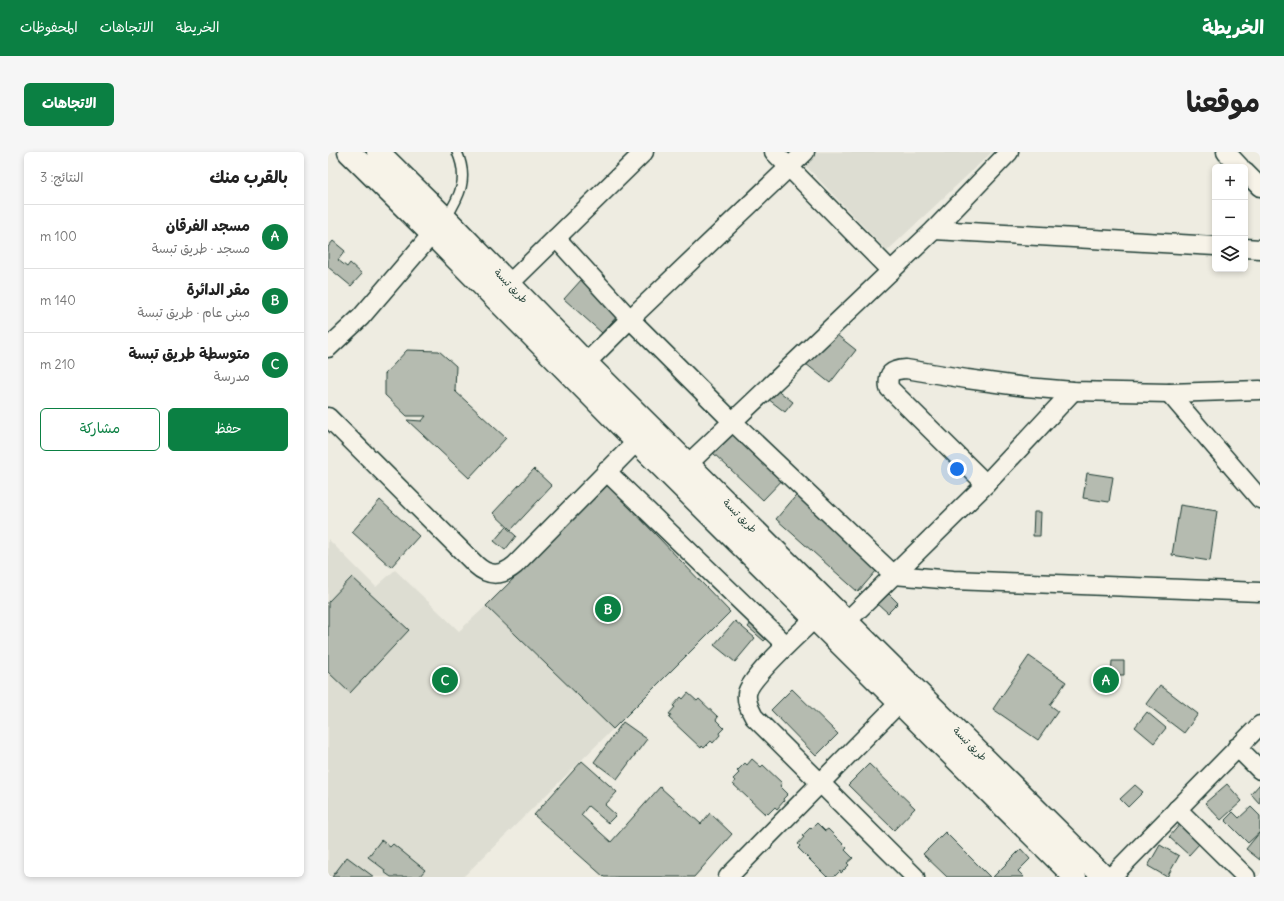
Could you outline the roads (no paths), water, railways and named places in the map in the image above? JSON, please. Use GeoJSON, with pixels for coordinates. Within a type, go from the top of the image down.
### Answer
{"type":"FeatureCollection","features":[{"type":"Feature","properties":{"kind":"main road","name":"طريق تبسة"},"geometry":{"type":"LineString","coordinates":[[349,152],[509,284],[586,364],[643,434],[688,464],[1104,877]]}},
{"type":"Feature","properties":{"kind":"main road","name":"طريق تبسة"},"geometry":{"type":"LineString","coordinates":[[378,152],[439,227],[643,434],[815,618],[1075,877]]}},
{"type":"Feature","properties":{"kind":"street"},"geometry":{"type":"LineString","coordinates":[[509,284],[644,152]]}},
{"type":"Feature","properties":{"kind":"street"},"geometry":{"type":"LineString","coordinates":[[774,152],[891,270]]}},
{"type":"Feature","properties":{"kind":"street"},"geometry":{"type":"LineString","coordinates":[[586,364],[630,319],[805,152]]}},
{"type":"Feature","properties":{"kind":"street"},"geometry":{"type":"LineString","coordinates":[[688,464],[934,230],[1009,152]]}},
{"type":"Feature","properties":{"kind":"street"},"geometry":{"type":"LineString","coordinates":[[1237,161],[1260,187]]}},
{"type":"Feature","properties":{"kind":"street"},"geometry":{"type":"LineString","coordinates":[[328,348],[361,317],[439,227]]}},
{"type":"Feature","properties":{"kind":"street"},"geometry":{"type":"LineString","coordinates":[[934,230],[1212,246]]}},
{"type":"Feature","properties":{"kind":"street"},"geometry":{"type":"LineString","coordinates":[[556,238],[630,319],[733,422],[894,575],[953,580],[1260,592]]}},
{"type":"Feature","properties":{"kind":"street"},"geometry":{"type":"LineString","coordinates":[[1248,248],[1260,249]]}},
{"type":"Feature","properties":{"kind":"street"},"geometry":{"type":"LineString","coordinates":[[986,484],[889,388],[888,380],[891,373],[896,370],[906,369],[1003,384],[1073,391],[1169,394],[1260,390]]}},
{"type":"Feature","properties":{"kind":"street"},"geometry":{"type":"LineString","coordinates":[[846,622],[986,484],[1073,391]]}},
{"type":"Feature","properties":{"kind":"street"},"geometry":{"type":"LineString","coordinates":[[1169,394],[1259,494]]}},
{"type":"Feature","properties":{"kind":"street"},"geometry":{"type":"LineString","coordinates":[[328,417],[476,565],[492,574],[505,573],[515,566],[643,434]]}},
{"type":"Feature","properties":{"kind":"street"},"geometry":{"type":"LineString","coordinates":[[606,471],[786,645]]}},
{"type":"Feature","properties":{"kind":"street"},"geometry":{"type":"LineString","coordinates":[[815,618],[786,645],[752,683],[747,692],[747,702],[754,717],[916,877]]}},
{"type":"Feature","properties":{"kind":"street"},"geometry":{"type":"LineString","coordinates":[[728,877],[899,703]]}},
{"type":"Feature","properties":{"kind":"street"},"geometry":{"type":"LineString","coordinates":[[1111,877],[1260,725]]}},
{"type":"Feature","properties":{"kind":"street"},"geometry":{"type":"LineString","coordinates":[[1237,747],[1260,770]]}},
{"type":"Feature","properties":{"kind":"street"},"geometry":{"type":"LineString","coordinates":[[1177,809],[1246,877]]}},
{"type":"Feature","properties":{"kind":"lane"},"geometry":{"type":"LineString","coordinates":[[439,227],[460,192],[463,182],[461,161],[457,152]]}},
{"type":"Feature","properties":{"kind":"place","name":"مقر الدائرة"},"geometry":{"type":"Point","coordinates":[608,609]}},
{"type":"Feature","properties":{"kind":"place","name":"متوسطة طريق تبسة"},"geometry":{"type":"Point","coordinates":[445,680]}},
{"type":"Feature","properties":{"kind":"place","name":"مسجد الفرقان"},"geometry":{"type":"Point","coordinates":[1106,680]}}]}
